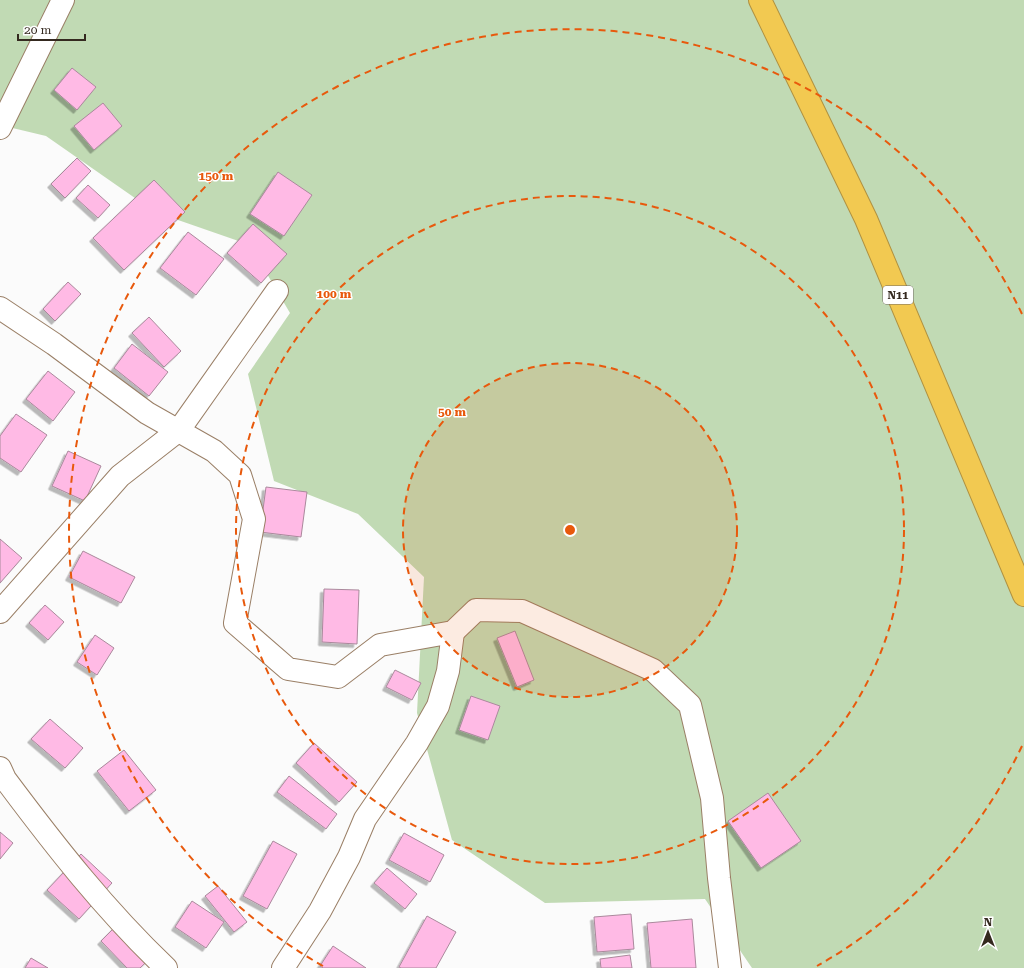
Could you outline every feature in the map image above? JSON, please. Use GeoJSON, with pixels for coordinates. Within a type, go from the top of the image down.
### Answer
{"type":"FeatureCollection","features":[{"type":"Feature","properties":{"kind":"highway","name":"N11"},"geometry":{"type":"LineString","coordinates":[[760,0],[866,220],[1024,595]]}},
{"type":"Feature","properties":{"kind":"street"},"geometry":{"type":"LineString","coordinates":[[0,128],[63,0]]}},
{"type":"Feature","properties":{"kind":"street"},"geometry":{"type":"LineString","coordinates":[[0,612],[120,476],[179,430],[277,291]]}},
{"type":"Feature","properties":{"kind":"street"},"geometry":{"type":"LineString","coordinates":[[0,308],[54,344],[147,413],[214,450],[240,475],[254,518],[234,623],[288,669],[338,677],[380,645],[453,632],[476,610],[522,611],[652,670],[690,705],[712,798],[719,878],[730,968]]}},
{"type":"Feature","properties":{"kind":"street"},"geometry":{"type":"LineString","coordinates":[[283,968],[320,911],[349,857],[366,819],[417,743],[438,706],[448,671],[453,632]]}},
{"type":"Feature","properties":{"kind":"street"},"geometry":{"type":"LineString","coordinates":[[0,768],[5,779],[64,858],[135,938],[166,968]]}},
{"type":"Feature","properties":{"kind":"green space"},"geometry":{"type":"Polygon","coordinates":[[[0,0],[1024,0],[1024,968],[752,968],[705,899],[545,903],[452,840],[417,713],[424,577],[358,514],[274,481],[248,374],[290,313],[250,245],[155,212],[46,136],[0,125],[0,0]]]}},
{"type":"Feature","properties":{"kind":"building"},"geometry":{"type":"Polygon","coordinates":[[[72,68],[96,87],[77,110],[54,90],[72,68]]]}},
{"type":"Feature","properties":{"kind":"building"},"geometry":{"type":"Polygon","coordinates":[[[103,103],[122,126],[94,150],[74,126],[103,103]]]}},
{"type":"Feature","properties":{"kind":"building"},"geometry":{"type":"Polygon","coordinates":[[[77,158],[91,171],[65,198],[51,184],[77,158]]]}},
{"type":"Feature","properties":{"kind":"building"},"geometry":{"type":"Polygon","coordinates":[[[278,172],[312,195],[284,236],[250,214],[278,172]]]}},
{"type":"Feature","properties":{"kind":"building"},"geometry":{"type":"Polygon","coordinates":[[[154,180],[185,212],[124,270],[93,238],[154,180]]]}},
{"type":"Feature","properties":{"kind":"building"},"geometry":{"type":"Polygon","coordinates":[[[88,185],[110,205],[98,218],[76,198],[88,185]]]}},
{"type":"Feature","properties":{"kind":"building"},"geometry":{"type":"Polygon","coordinates":[[[253,224],[287,254],[261,283],[227,253],[253,224]]]}},
{"type":"Feature","properties":{"kind":"building"},"geometry":{"type":"Polygon","coordinates":[[[188,232],[224,259],[196,295],[160,268],[188,232]]]}},
{"type":"Feature","properties":{"kind":"building"},"geometry":{"type":"Polygon","coordinates":[[[68,282],[81,294],[55,321],[43,309],[68,282]]]}},
{"type":"Feature","properties":{"kind":"building"},"geometry":{"type":"Polygon","coordinates":[[[149,317],[181,351],[164,367],[132,333],[149,317]]]}},
{"type":"Feature","properties":{"kind":"building"},"geometry":{"type":"Polygon","coordinates":[[[132,344],[168,372],[149,396],[114,368],[132,344]]]}},
{"type":"Feature","properties":{"kind":"building"},"geometry":{"type":"Polygon","coordinates":[[[48,371],[75,392],[53,421],[26,399],[48,371]]]}},
{"type":"Feature","properties":{"kind":"building"},"geometry":{"type":"Polygon","coordinates":[[[16,414],[47,435],[21,472],[0,458],[0,436],[16,414]]]}},
{"type":"Feature","properties":{"kind":"building"},"geometry":{"type":"Polygon","coordinates":[[[68,451],[101,466],[85,501],[52,486],[68,451]]]}},
{"type":"Feature","properties":{"kind":"building"},"geometry":{"type":"Polygon","coordinates":[[[266,487],[307,492],[301,537],[260,532],[266,487]]]}},
{"type":"Feature","properties":{"kind":"building"},"geometry":{"type":"Polygon","coordinates":[[[0,539],[22,558],[0,583],[0,539]]]}},
{"type":"Feature","properties":{"kind":"building"},"geometry":{"type":"Polygon","coordinates":[[[83,551],[135,577],[121,603],[69,577],[83,551]]]}},
{"type":"Feature","properties":{"kind":"building"},"geometry":{"type":"Polygon","coordinates":[[[324,589],[359,590],[357,644],[322,642],[324,589]]]}},
{"type":"Feature","properties":{"kind":"building"},"geometry":{"type":"Polygon","coordinates":[[[45,605],[64,622],[48,640],[29,623],[45,605]]]}},
{"type":"Feature","properties":{"kind":"building"},"geometry":{"type":"Polygon","coordinates":[[[515,631],[534,680],[517,687],[497,638],[515,631]]]}},
{"type":"Feature","properties":{"kind":"building"},"geometry":{"type":"Polygon","coordinates":[[[95,635],[114,648],[97,675],[77,662],[95,635]]]}},
{"type":"Feature","properties":{"kind":"building"},"geometry":{"type":"Polygon","coordinates":[[[395,670],[421,683],[412,700],[386,687],[395,670]]]}},
{"type":"Feature","properties":{"kind":"building"},"geometry":{"type":"Polygon","coordinates":[[[471,696],[500,706],[488,740],[459,730],[471,696]]]}},
{"type":"Feature","properties":{"kind":"building"},"geometry":{"type":"Polygon","coordinates":[[[50,719],[83,748],[65,768],[31,739],[50,719]]]}},
{"type":"Feature","properties":{"kind":"building"},"geometry":{"type":"Polygon","coordinates":[[[314,743],[357,782],[339,802],[296,763],[314,743]]]}},
{"type":"Feature","properties":{"kind":"building"},"geometry":{"type":"Polygon","coordinates":[[[124,750],[156,790],[129,811],[97,771],[124,750]]]}},
{"type":"Feature","properties":{"kind":"building"},"geometry":{"type":"Polygon","coordinates":[[[289,776],[337,814],[326,829],[277,792],[289,776]]]}},
{"type":"Feature","properties":{"kind":"building"},"geometry":{"type":"Polygon","coordinates":[[[768,793],[801,841],[761,868],[728,821],[768,793]]]}},
{"type":"Feature","properties":{"kind":"building"},"geometry":{"type":"Polygon","coordinates":[[[0,832],[13,843],[0,859],[0,832]]]}},
{"type":"Feature","properties":{"kind":"building"},"geometry":{"type":"Polygon","coordinates":[[[404,833],[444,855],[430,882],[389,860],[404,833]]]}},
{"type":"Feature","properties":{"kind":"building"},"geometry":{"type":"Polygon","coordinates":[[[273,841],[297,854],[267,909],[243,896],[273,841]]]}},
{"type":"Feature","properties":{"kind":"building"},"geometry":{"type":"Polygon","coordinates":[[[81,854],[112,883],[79,919],[47,890],[81,854]]]}},
{"type":"Feature","properties":{"kind":"building"},"geometry":{"type":"Polygon","coordinates":[[[387,868],[417,894],[405,909],[374,883],[387,868]]]}},
{"type":"Feature","properties":{"kind":"building"},"geometry":{"type":"Polygon","coordinates":[[[218,886],[247,922],[234,932],[205,896],[218,886]]]}},
{"type":"Feature","properties":{"kind":"building"},"geometry":{"type":"Polygon","coordinates":[[[192,901],[224,922],[206,948],[175,927],[192,901]]]}},
{"type":"Feature","properties":{"kind":"building"},"geometry":{"type":"Polygon","coordinates":[[[128,914],[161,948],[140,968],[127,968],[101,941],[128,914]]]}},
{"type":"Feature","properties":{"kind":"building"},"geometry":{"type":"Polygon","coordinates":[[[631,914],[634,949],[597,952],[594,917],[631,914]]]}},
{"type":"Feature","properties":{"kind":"building"},"geometry":{"type":"Polygon","coordinates":[[[427,916],[456,932],[436,968],[399,967],[427,916]]]}},
{"type":"Feature","properties":{"kind":"building"},"geometry":{"type":"Polygon","coordinates":[[[692,919],[696,968],[651,968],[647,923],[692,919]]]}},
{"type":"Feature","properties":{"kind":"building"},"geometry":{"type":"Polygon","coordinates":[[[333,946],[366,968],[323,968],[320,966],[333,946]]]}},
{"type":"Feature","properties":{"kind":"building"},"geometry":{"type":"Polygon","coordinates":[[[630,955],[632,968],[601,968],[600,959],[630,955]]]}},
{"type":"Feature","properties":{"kind":"building"},"geometry":{"type":"Polygon","coordinates":[[[31,958],[48,968],[25,968],[31,958]]]}}]}
